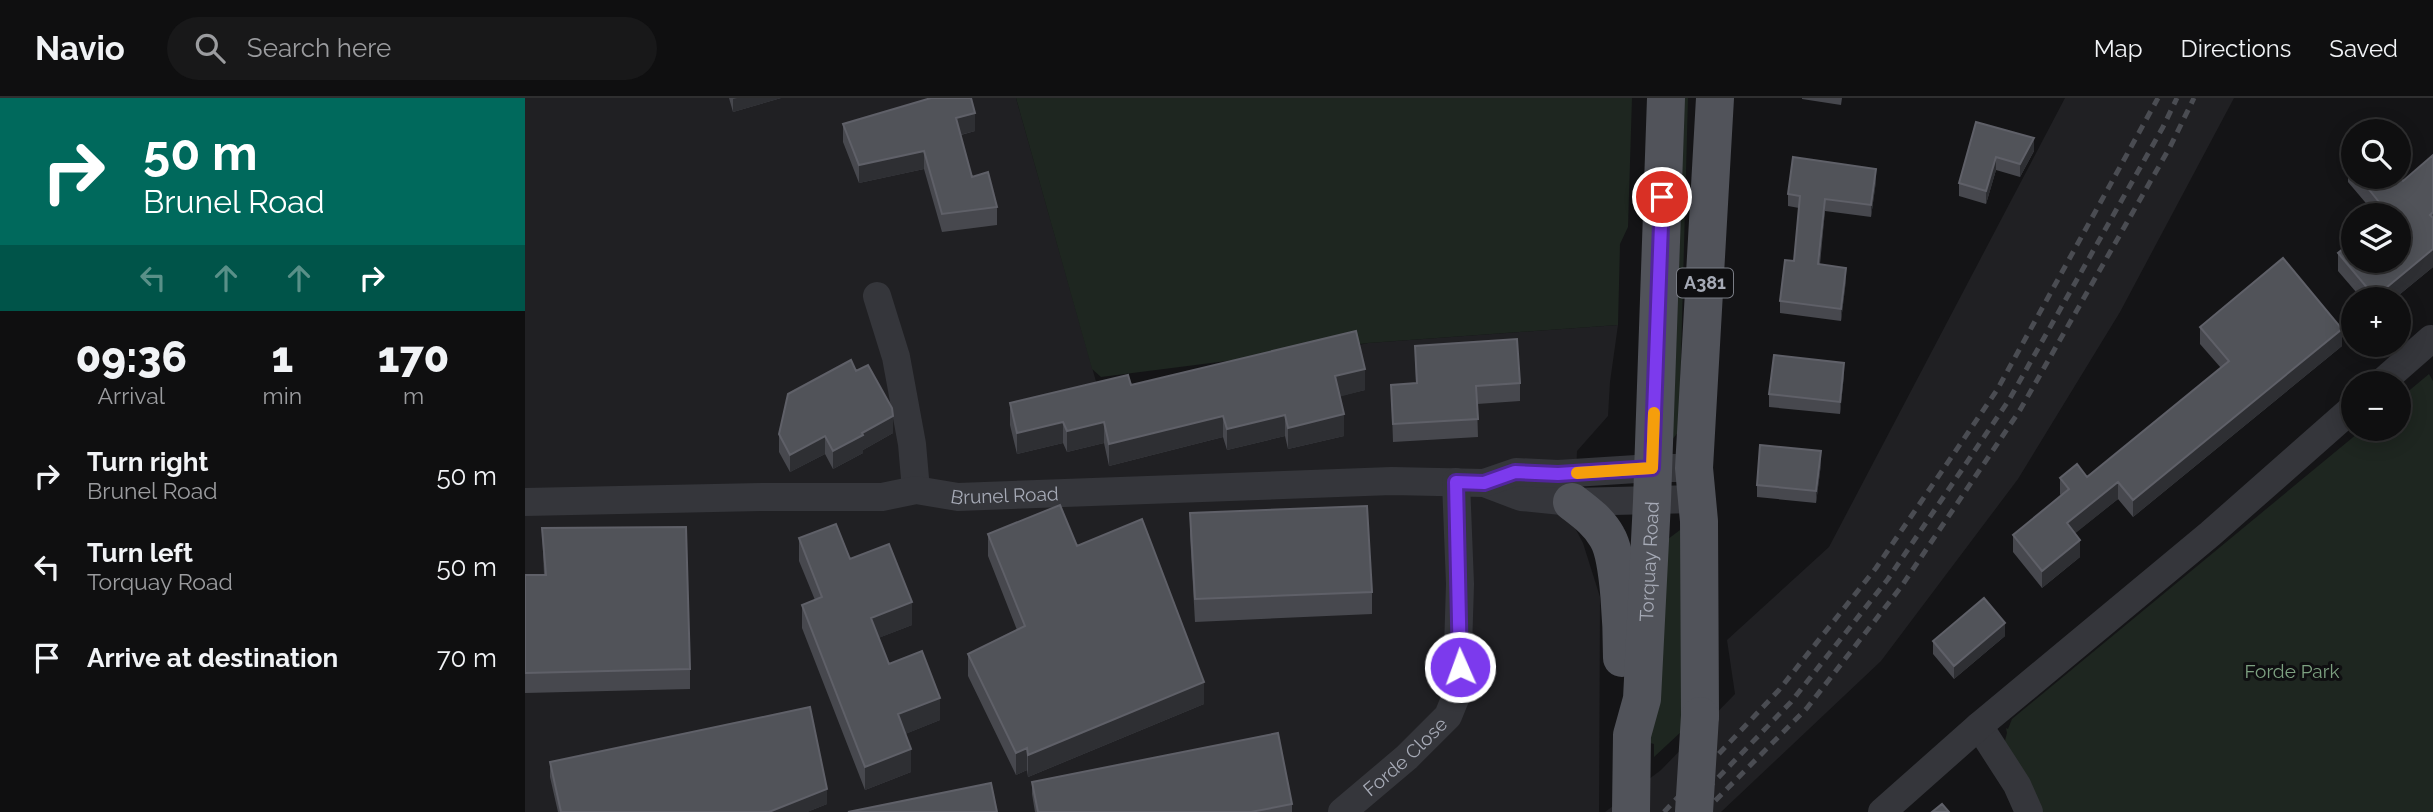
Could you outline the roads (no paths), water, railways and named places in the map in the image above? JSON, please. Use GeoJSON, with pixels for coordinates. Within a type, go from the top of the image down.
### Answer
{"type":"FeatureCollection","features":[{"type":"Feature","properties":{"kind":"main road","name":"Torquay Road"},"geometry":{"type":"LineString","coordinates":[[1632,812],[1633,750],[1643,699],[1666,98]]}},
{"type":"Feature","properties":{"kind":"main road","name":"A381"},"geometry":{"type":"LineString","coordinates":[[1694,812],[1700,716],[1699,521],[1695,484],[1714,98]]}},
{"type":"Feature","properties":{"kind":"main road","name":"A381"},"geometry":{"type":"LineString","coordinates":[[1572,502],[1592,518],[1609,538],[1621,615],[1621,691],[1633,750]]}},
{"type":"Feature","properties":{"kind":"street"},"geometry":{"type":"LineString","coordinates":[[877,296],[899,370],[912,444],[916,490]]}},
{"type":"Feature","properties":{"kind":"street"},"geometry":{"type":"LineString","coordinates":[[2395,371],[2432,339]]}},
{"type":"Feature","properties":{"kind":"street"},"geometry":{"type":"LineString","coordinates":[[1882,812],[1979,726],[2210,534],[2341,418]]}},
{"type":"Feature","properties":{"kind":"street","name":"Brunel Road"},"geometry":{"type":"LineString","coordinates":[[1484,483],[1515,472],[1652,484],[1695,484]]}},
{"type":"Feature","properties":{"kind":"street","name":"Brunel Road"},"geometry":{"type":"LineString","coordinates":[[525,502],[761,497],[882,498],[916,490],[958,497],[1392,481],[1484,483],[1521,497],[1572,502],[1652,484]]}},
{"type":"Feature","properties":{"kind":"street","name":"Forde Close"},"geometry":{"type":"LineString","coordinates":[[1342,812],[1407,757],[1448,716],[1461,684],[1458,649],[1460,584],[1456,482]]}},
{"type":"Feature","properties":{"kind":"street"},"geometry":{"type":"LineString","coordinates":[[1979,726],[2017,785],[2029,812]]}},
{"type":"Feature","properties":{"kind":"railway"},"geometry":{"type":"LineString","coordinates":[[1664,812],[1779,690],[1876,568],[1997,390],[2158,98]]}},
{"type":"Feature","properties":{"kind":"railway"},"geometry":{"type":"LineString","coordinates":[[1685,812],[1791,702],[1888,579],[2009,400],[2177,98]]}},
{"type":"Feature","properties":{"kind":"railway"},"geometry":{"type":"LineString","coordinates":[[1704,812],[1807,708],[1901,587],[2020,410],[2170,147],[2194,98]]}},
{"type":"Feature","properties":{"kind":"park label","name":"Forde Park"},"geometry":{"type":"Point","coordinates":[2292,671]}}]}
